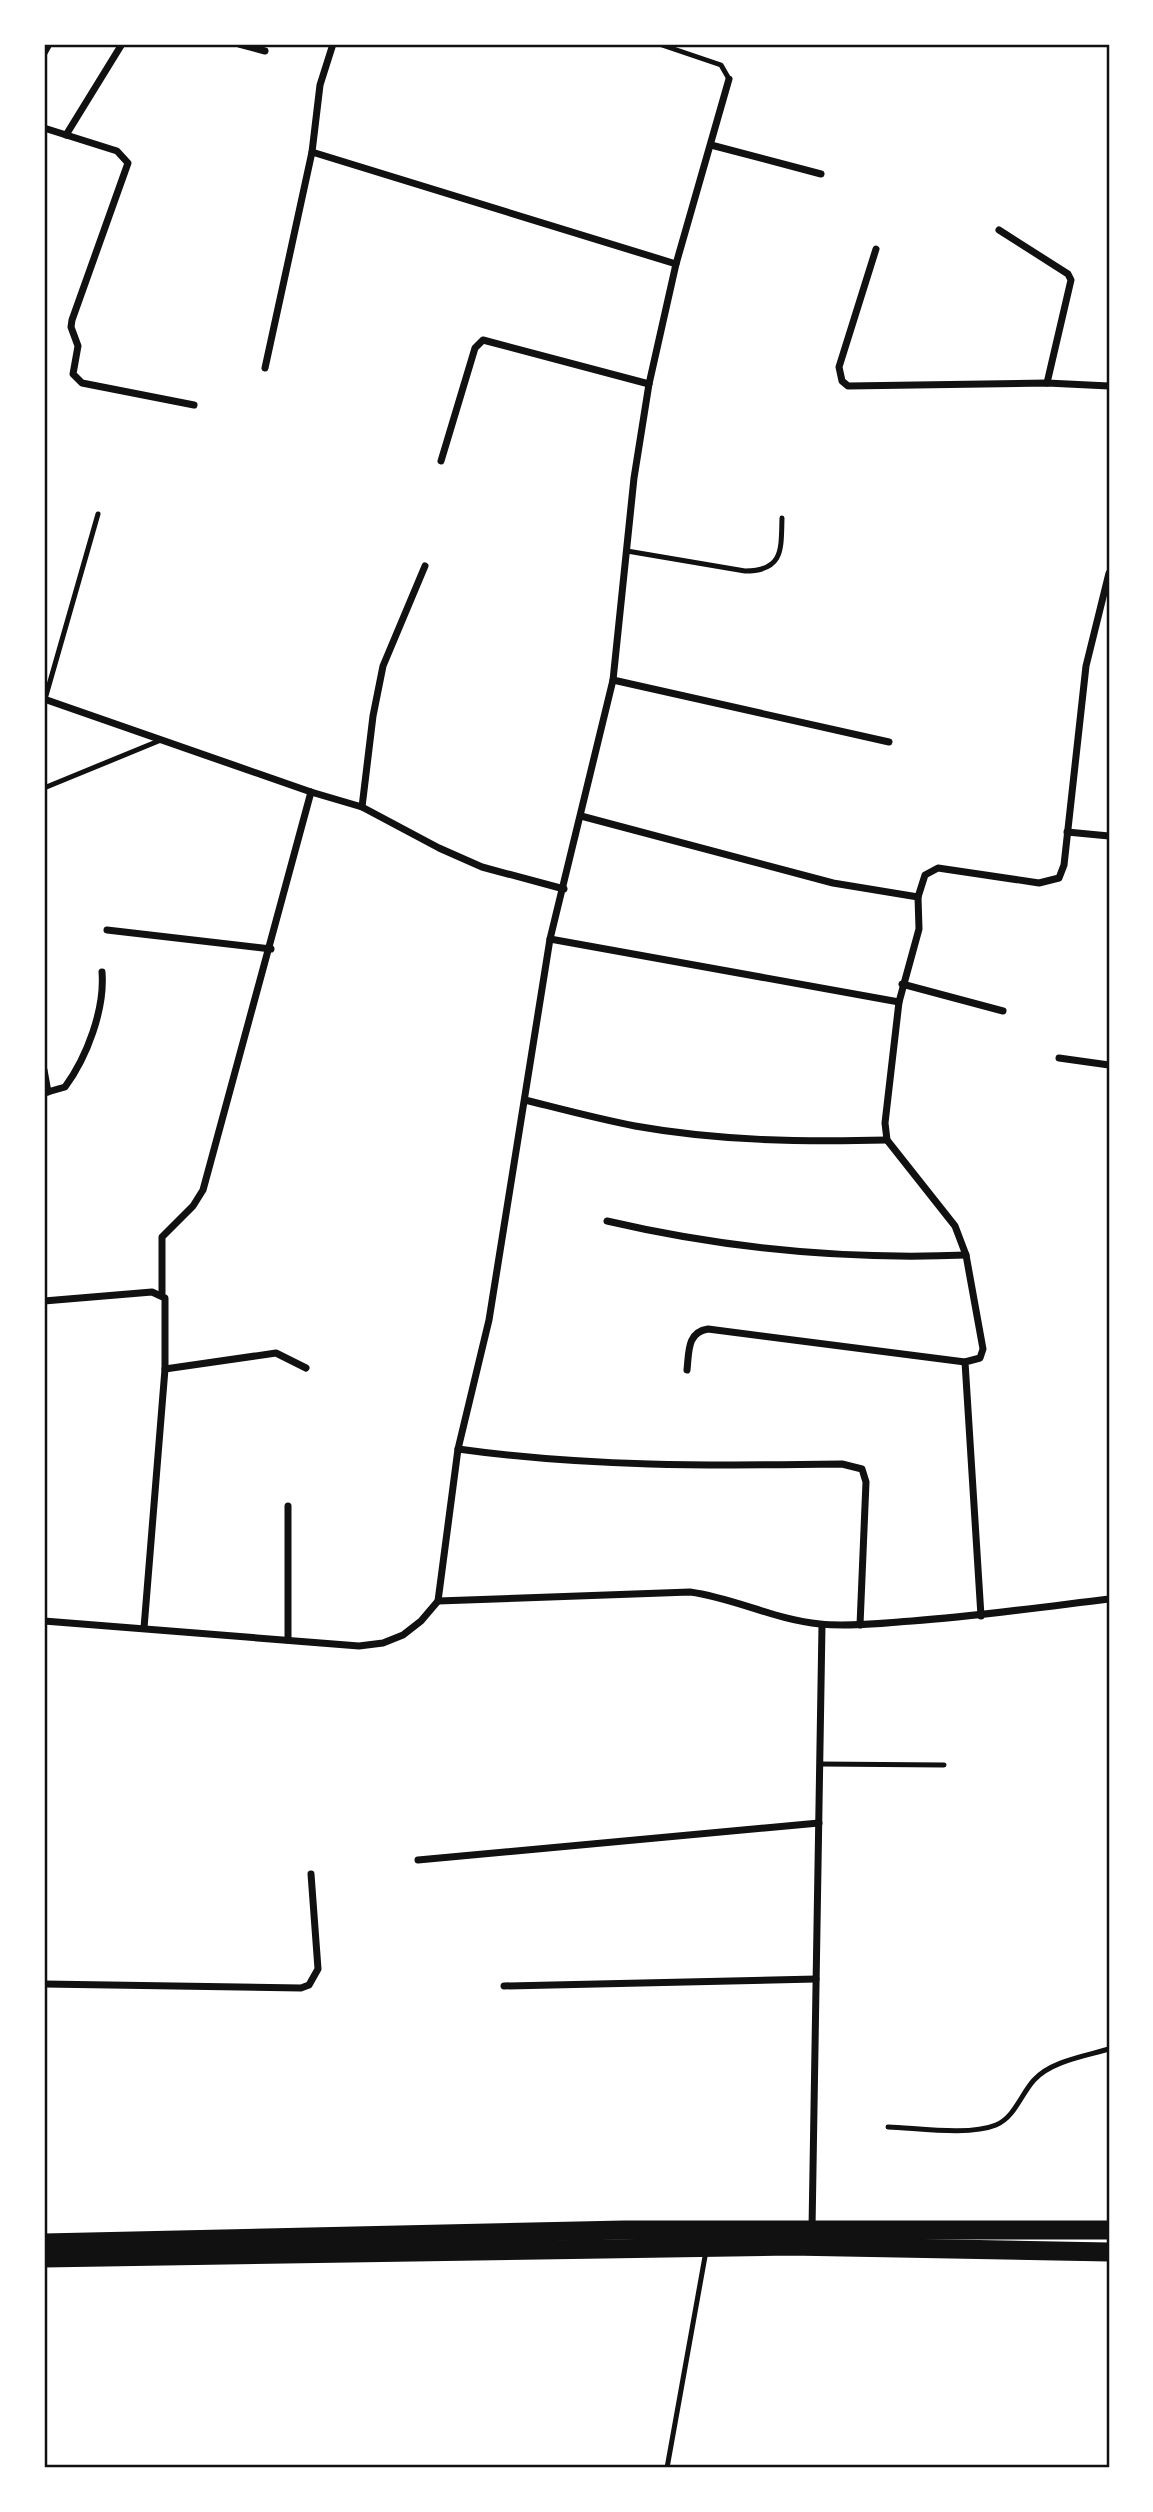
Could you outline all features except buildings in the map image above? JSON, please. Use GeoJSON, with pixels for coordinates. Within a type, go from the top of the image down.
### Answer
{"type":"FeatureCollection","features":[{"type":"Feature","properties":{"kind":"highway"},"geometry":{"type":"LineString","coordinates":[[44,2242],[812,2230],[1109,2231]]}},
{"type":"Feature","properties":{"kind":"highway"},"geometry":{"type":"LineString","coordinates":[[44,2258],[812,2246],[1109,2252]]}},
{"type":"Feature","properties":{"kind":"street"},"geometry":{"type":"LineString","coordinates":[[44,53],[50,44]]}},
{"type":"Feature","properties":{"kind":"street"},"geometry":{"type":"LineString","coordinates":[[66,135],[122,44]]}},
{"type":"Feature","properties":{"kind":"street"},"geometry":{"type":"LineString","coordinates":[[240,44],[265,51]]}},
{"type":"Feature","properties":{"kind":"street"},"geometry":{"type":"LineString","coordinates":[[265,369],[312,152],[320,85],[333,44]]}},
{"type":"Feature","properties":{"kind":"street"},"geometry":{"type":"LineString","coordinates":[[44,1621],[359,1646],[383,1643],[403,1636],[422,1621],[438,1601],[458,1449],[489,1320],[550,939],[613,680],[649,384],[676,264],[729,79]]}},
{"type":"Feature","properties":{"kind":"street"},"geometry":{"type":"LineString","coordinates":[[44,128],[117,151],[128,163],[72,320],[78,346],[73,374],[82,383],[194,405]]}},
{"type":"Feature","properties":{"kind":"street"},"geometry":{"type":"LineString","coordinates":[[711,145],[821,174]]}},
{"type":"Feature","properties":{"kind":"street"},"geometry":{"type":"LineString","coordinates":[[312,152],[676,264]]}},
{"type":"Feature","properties":{"kind":"street"},"geometry":{"type":"LineString","coordinates":[[999,230],[1068,274],[1071,280],[1047,383]]}},
{"type":"Feature","properties":{"kind":"street"},"geometry":{"type":"LineString","coordinates":[[876,249],[839,367],[842,381],[859,387],[1047,383],[1109,386]]}},
{"type":"Feature","properties":{"kind":"street"},"geometry":{"type":"LineString","coordinates":[[441,461],[475,348],[484,341],[649,384]]}},
{"type":"Feature","properties":{"kind":"street"},"geometry":{"type":"LineString","coordinates":[[362,807],[373,716],[383,666],[425,566]]}},
{"type":"Feature","properties":{"kind":"street"},"geometry":{"type":"LineString","coordinates":[[687,1370],[693,1336],[708,1329],[965,1362],[983,1354],[966,1255],[956,1226],[887,1140],[885,1123],[899,1002],[919,929],[918,897],[925,875],[938,868],[1049,883],[1059,878],[1064,865],[1086,666],[1109,573]]}},
{"type":"Feature","properties":{"kind":"street"},"geometry":{"type":"LineString","coordinates":[[613,680],[889,742]]}},
{"type":"Feature","properties":{"kind":"street"},"geometry":{"type":"LineString","coordinates":[[44,699],[311,792],[362,807],[439,848],[482,867],[564,889]]}},
{"type":"Feature","properties":{"kind":"street"},"geometry":{"type":"LineString","coordinates":[[144,1628],[165,1368],[167,1305],[162,1293],[162,1237],[193,1206],[203,1190],[271,949],[311,792]]}},
{"type":"Feature","properties":{"kind":"street"},"geometry":{"type":"LineString","coordinates":[[580,816],[833,883],[918,897]]}},
{"type":"Feature","properties":{"kind":"street"},"geometry":{"type":"LineString","coordinates":[[1067,832],[1109,836]]}},
{"type":"Feature","properties":{"kind":"street"},"geometry":{"type":"LineString","coordinates":[[107,930],[271,949]]}},
{"type":"Feature","properties":{"kind":"street"},"geometry":{"type":"LineString","coordinates":[[550,939],[899,1002]]}},
{"type":"Feature","properties":{"kind":"street"},"geometry":{"type":"LineString","coordinates":[[44,1070],[46,1093],[65,1087],[75,1071],[99,1010],[102,972]]}},
{"type":"Feature","properties":{"kind":"street"},"geometry":{"type":"LineString","coordinates":[[902,984],[1003,1011]]}},
{"type":"Feature","properties":{"kind":"street"},"geometry":{"type":"LineString","coordinates":[[1059,1058],[1109,1065]]}},
{"type":"Feature","properties":{"kind":"street"},"geometry":{"type":"LineString","coordinates":[[525,1100],[634,1126],[704,1136],[782,1142],[887,1140]]}},
{"type":"Feature","properties":{"kind":"street"},"geometry":{"type":"LineString","coordinates":[[607,1221],[759,1250],[864,1256],[966,1255]]}},
{"type":"Feature","properties":{"kind":"street"},"geometry":{"type":"LineString","coordinates":[[44,1301],[162,1293]]}},
{"type":"Feature","properties":{"kind":"street"},"geometry":{"type":"LineString","coordinates":[[165,1368],[276,1353],[306,1368]]}},
{"type":"Feature","properties":{"kind":"street"},"geometry":{"type":"LineString","coordinates":[[965,1362],[981,1616]]}},
{"type":"Feature","properties":{"kind":"street"},"geometry":{"type":"LineString","coordinates":[[458,1449],[542,1460],[618,1465],[842,1464],[862,1469],[866,1482],[860,1625]]}},
{"type":"Feature","properties":{"kind":"street"},"geometry":{"type":"LineString","coordinates":[[288,1506],[288,1640]]}},
{"type":"Feature","properties":{"kind":"street"},"geometry":{"type":"LineString","coordinates":[[438,1601],[690,1592],[719,1596],[788,1620],[822,1625],[860,1625],[981,1616],[1109,1599]]}},
{"type":"Feature","properties":{"kind":"street"},"geometry":{"type":"LineString","coordinates":[[812,2230],[822,1625]]}},
{"type":"Feature","properties":{"kind":"street"},"geometry":{"type":"LineString","coordinates":[[418,1860],[819,1823]]}},
{"type":"Feature","properties":{"kind":"street"},"geometry":{"type":"LineString","coordinates":[[44,1984],[301,1988],[309,1985],[318,1969],[311,1874]]}},
{"type":"Feature","properties":{"kind":"street"},"geometry":{"type":"LineString","coordinates":[[504,1986],[816,1979]]}},
{"type":"Feature","properties":{"kind":"lane"},"geometry":{"type":"LineString","coordinates":[[659,44],[721,65],[729,79]]}},
{"type":"Feature","properties":{"kind":"lane"},"geometry":{"type":"LineString","coordinates":[[44,699],[98,514]]}},
{"type":"Feature","properties":{"kind":"lane"},"geometry":{"type":"LineString","coordinates":[[627,551],[745,571],[762,571],[774,564],[781,550],[782,517]]}},
{"type":"Feature","properties":{"kind":"lane"},"geometry":{"type":"LineString","coordinates":[[44,788],[162,740]]}},
{"type":"Feature","properties":{"kind":"lane"},"geometry":{"type":"LineString","coordinates":[[820,1764],[944,1765]]}},
{"type":"Feature","properties":{"kind":"lane"},"geometry":{"type":"LineString","coordinates":[[888,2127],[968,2129],[999,2124],[1010,2115],[1035,2078],[1050,2068],[1109,2049]]}},
{"type":"Feature","properties":{"kind":"lane"},"geometry":{"type":"LineString","coordinates":[[667,2468],[707,2248]]}}]}
